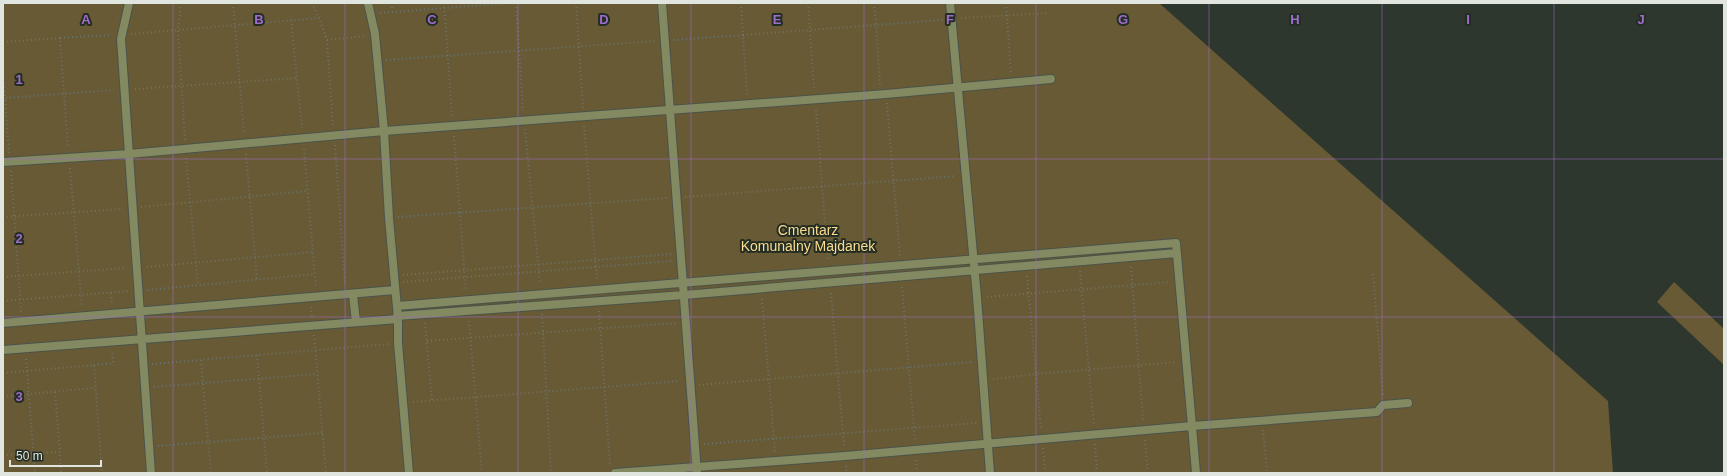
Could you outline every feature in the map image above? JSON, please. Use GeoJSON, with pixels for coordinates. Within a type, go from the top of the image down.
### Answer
{"type":"FeatureCollection","features":[{"type":"Feature","properties":{"kind":"street"},"geometry":{"type":"LineString","coordinates":[[129,3],[122,35],[136,267],[151,473]]}},
{"type":"Feature","properties":{"kind":"street"},"geometry":{"type":"LineString","coordinates":[[368,3],[375,34],[384,131],[389,218],[398,318],[398,343],[409,473]]}},
{"type":"Feature","properties":{"kind":"street"},"geometry":{"type":"LineString","coordinates":[[662,3],[697,470]]}},
{"type":"Feature","properties":{"kind":"street"},"geometry":{"type":"LineString","coordinates":[[950,3],[964,175],[977,298],[990,473]]}},
{"type":"Feature","properties":{"kind":"street"},"geometry":{"type":"LineString","coordinates":[[6,162],[129,154],[453,125],[883,94],[1051,79]]}},
{"type":"Feature","properties":{"kind":"street"},"geometry":{"type":"LineString","coordinates":[[397,306],[1176,243],[1196,473]]}},
{"type":"Feature","properties":{"kind":"street"},"geometry":{"type":"LineString","coordinates":[[3,350],[141,340],[356,322],[424,314],[684,295],[1177,253]]}},
{"type":"Feature","properties":{"kind":"street"},"geometry":{"type":"LineString","coordinates":[[3,323],[350,295],[395,283]]}},
{"type":"Feature","properties":{"kind":"street"},"geometry":{"type":"LineString","coordinates":[[350,295],[356,322]]}},
{"type":"Feature","properties":{"kind":"street"},"geometry":{"type":"LineString","coordinates":[[615,473],[697,470],[776,461],[1377,412],[1383,405],[1408,403]]}},
{"type":"Feature","properties":{"kind":"path"},"geometry":{"type":"LineString","coordinates":[[181,3],[178,30],[185,149],[198,285]]}},
{"type":"Feature","properties":{"kind":"path"},"geometry":{"type":"LineString","coordinates":[[312,3],[327,40],[334,135],[350,295]]}},
{"type":"Feature","properties":{"kind":"path"},"geometry":{"type":"LineString","coordinates":[[392,3],[392,11]]}},
{"type":"Feature","properties":{"kind":"path"},"geometry":{"type":"LineString","coordinates":[[444,3],[467,300]]}},
{"type":"Feature","properties":{"kind":"path"},"geometry":{"type":"LineString","coordinates":[[371,14],[392,11],[509,3]]}},
{"type":"Feature","properties":{"kind":"path"},"geometry":{"type":"LineString","coordinates":[[516,3],[518,50],[541,295]]}},
{"type":"Feature","properties":{"kind":"path"},"geometry":{"type":"LineString","coordinates":[[576,3],[580,46],[583,116],[598,290]]}},
{"type":"Feature","properties":{"kind":"path"},"geometry":{"type":"LineString","coordinates":[[740,3],[747,104]]}},
{"type":"Feature","properties":{"kind":"path"},"geometry":{"type":"LineString","coordinates":[[808,3],[829,271]]}},
{"type":"Feature","properties":{"kind":"path"},"geometry":{"type":"LineString","coordinates":[[874,3],[901,266]]}},
{"type":"Feature","properties":{"kind":"path"},"geometry":{"type":"LineString","coordinates":[[1006,3],[1012,82]]}},
{"type":"Feature","properties":{"kind":"path"},"geometry":{"type":"LineString","coordinates":[[3,42],[122,35],[319,18]]}},
{"type":"Feature","properties":{"kind":"path"},"geometry":{"type":"LineString","coordinates":[[291,20],[298,78],[317,298]]}},
{"type":"Feature","properties":{"kind":"path"},"geometry":{"type":"LineString","coordinates":[[377,60],[876,25]]}},
{"type":"Feature","properties":{"kind":"path"},"geometry":{"type":"LineString","coordinates":[[327,40],[375,34]]}},
{"type":"Feature","properties":{"kind":"path"},"geometry":{"type":"LineString","coordinates":[[60,38],[83,316]]}},
{"type":"Feature","properties":{"kind":"path"},"geometry":{"type":"LineString","coordinates":[[3,75],[6,162],[14,216],[22,322]]}},
{"type":"Feature","properties":{"kind":"path"},"geometry":{"type":"LineString","coordinates":[[4,98],[298,78]]}},
{"type":"Feature","properties":{"kind":"path"},"geometry":{"type":"LineString","coordinates":[[389,218],[677,198],[964,175]]}},
{"type":"Feature","properties":{"kind":"path"},"geometry":{"type":"LineString","coordinates":[[3,217],[133,208],[308,191]]}},
{"type":"Feature","properties":{"kind":"path"},"geometry":{"type":"LineString","coordinates":[[3,277],[197,263],[313,252]]}},
{"type":"Feature","properties":{"kind":"path"},"geometry":{"type":"LineString","coordinates":[[395,283],[464,270],[595,260],[681,257]]}},
{"type":"Feature","properties":{"kind":"path"},"geometry":{"type":"LineString","coordinates":[[395,283],[595,267],[681,257]]}},
{"type":"Feature","properties":{"kind":"path"},"geometry":{"type":"LineString","coordinates":[[1131,257],[1137,366],[1148,473]]}},
{"type":"Feature","properties":{"kind":"path"},"geometry":{"type":"LineString","coordinates":[[1079,262],[1097,473]]}},
{"type":"Feature","properties":{"kind":"path"},"geometry":{"type":"LineString","coordinates":[[1026,266],[1045,473]]}},
{"type":"Feature","properties":{"kind":"path"},"geometry":{"type":"LineString","coordinates":[[3,301],[138,291],[315,274]]}},
{"type":"Feature","properties":{"kind":"path"},"geometry":{"type":"LineString","coordinates":[[1373,274],[1383,405]]}},
{"type":"Feature","properties":{"kind":"path"},"geometry":{"type":"LineString","coordinates":[[902,276],[917,473]]}},
{"type":"Feature","properties":{"kind":"path"},"geometry":{"type":"LineString","coordinates":[[977,298],[1081,288],[1179,281]]}},
{"type":"Feature","properties":{"kind":"path"},"geometry":{"type":"LineString","coordinates":[[830,282],[845,456]]}},
{"type":"Feature","properties":{"kind":"path"},"geometry":{"type":"LineString","coordinates":[[762,288],[768,379],[776,461]]}},
{"type":"Feature","properties":{"kind":"path"},"geometry":{"type":"LineString","coordinates":[[598,301],[610,465]]}},
{"type":"Feature","properties":{"kind":"path"},"geometry":{"type":"LineString","coordinates":[[541,306],[551,473]]}},
{"type":"Feature","properties":{"kind":"path"},"geometry":{"type":"LineString","coordinates":[[468,311],[474,397],[482,473]]}},
{"type":"Feature","properties":{"kind":"path"},"geometry":{"type":"LineString","coordinates":[[424,314],[432,400]]}},
{"type":"Feature","properties":{"kind":"path"},"geometry":{"type":"LineString","coordinates":[[427,341],[686,322]]}},
{"type":"Feature","properties":{"kind":"path"},"geometry":{"type":"LineString","coordinates":[[3,373],[113,363],[111,342]]}},
{"type":"Feature","properties":{"kind":"path"},"geometry":{"type":"LineString","coordinates":[[143,364],[316,351],[398,343]]}},
{"type":"Feature","properties":{"kind":"path"},"geometry":{"type":"LineString","coordinates":[[25,349],[35,473]]}},
{"type":"Feature","properties":{"kind":"path"},"geometry":{"type":"LineString","coordinates":[[316,351],[326,473]]}},
{"type":"Feature","properties":{"kind":"path"},"geometry":{"type":"LineString","coordinates":[[257,355],[267,473]]}},
{"type":"Feature","properties":{"kind":"path"},"geometry":{"type":"LineString","coordinates":[[201,360],[211,473]]}},
{"type":"Feature","properties":{"kind":"path"},"geometry":{"type":"LineString","coordinates":[[404,403],[605,387],[768,379],[982,361]]}},
{"type":"Feature","properties":{"kind":"path"},"geometry":{"type":"LineString","coordinates":[[983,380],[1186,361]]}},
{"type":"Feature","properties":{"kind":"path"},"geometry":{"type":"LineString","coordinates":[[94,365],[102,473]]}},
{"type":"Feature","properties":{"kind":"path"},"geometry":{"type":"LineString","coordinates":[[145,387],[318,374]]}},
{"type":"Feature","properties":{"kind":"path"},"geometry":{"type":"LineString","coordinates":[[3,396],[96,388]]}},
{"type":"Feature","properties":{"kind":"path"},"geometry":{"type":"LineString","coordinates":[[55,392],[61,473]]}},
{"type":"Feature","properties":{"kind":"path"},"geometry":{"type":"LineString","coordinates":[[1262,421],[1267,473]]}},
{"type":"Feature","properties":{"kind":"path"},"geometry":{"type":"LineString","coordinates":[[695,445],[986,422]]}},
{"type":"Feature","properties":{"kind":"path"},"geometry":{"type":"LineString","coordinates":[[149,447],[323,433]]}},
{"type":"Feature","properties":{"kind":"path"},"geometry":{"type":"LineString","coordinates":[[3,455],[60,452]]}},
{"type":"Feature","properties":{"kind":"green space","name":"Cmentarz Komunalny Majdanek"},"geometry":{"type":"Polygon","coordinates":[[[3,3],[1159,3],[1608,401],[1613,473],[3,473],[3,3]]]}},
{"type":"Feature","properties":{"kind":"green space"},"geometry":{"type":"Polygon","coordinates":[[[1674,282],[1724,329],[1724,365],[1657,302],[1674,282]]]}}]}
